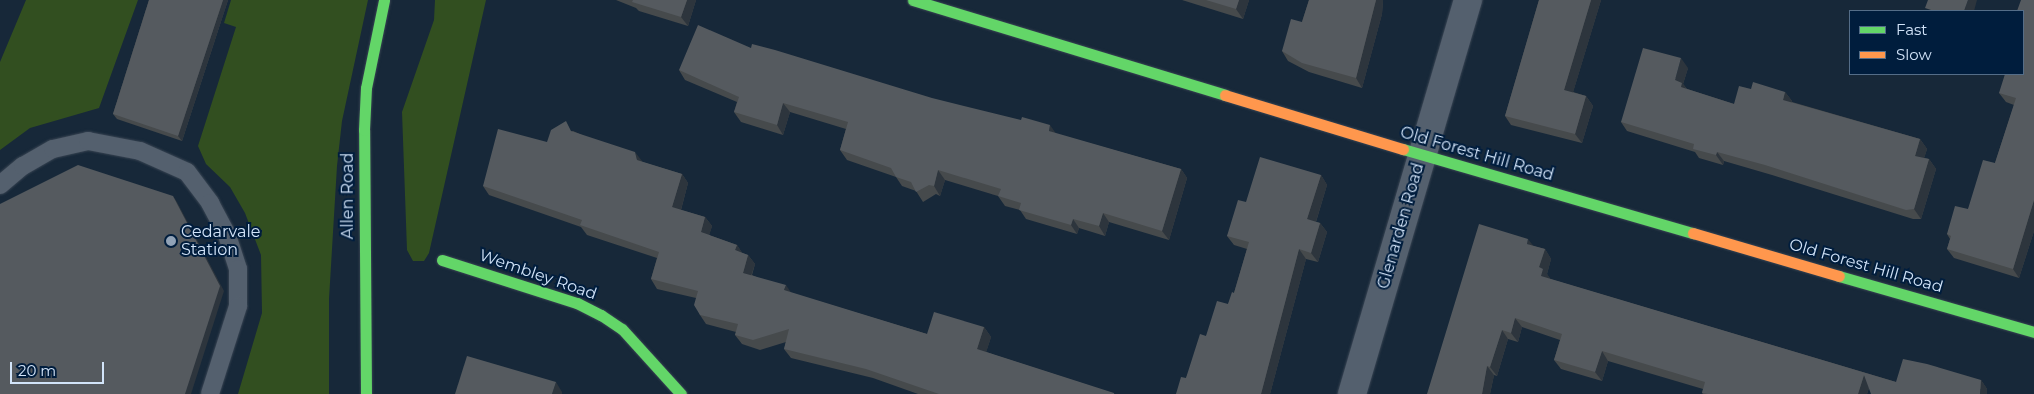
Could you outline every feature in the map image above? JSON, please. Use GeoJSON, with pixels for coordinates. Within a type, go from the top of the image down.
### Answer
{"type":"FeatureCollection","features":[{"type":"Feature","properties":{"kind":"main road","name":"Allen Road"},"geometry":{"type":"LineString","coordinates":[[366,394],[364,130],[366,88],[384,0]]}},
{"type":"Feature","properties":{"kind":"main road","name":"Old Forest Hill Road"},"geometry":{"type":"LineString","coordinates":[[914,0],[1422,155],[2034,332]]}},
{"type":"Feature","properties":{"kind":"main road","name":"Wembley Road"},"geometry":{"type":"LineString","coordinates":[[442,260],[577,303],[601,315],[622,329],[681,394]]}},
{"type":"Feature","properties":{"kind":"street","name":"Glenarden Road"},"geometry":{"type":"LineString","coordinates":[[1352,394],[1468,0]]}},
{"type":"Feature","properties":{"kind":"lane"},"geometry":{"type":"LineString","coordinates":[[0,185],[23,166],[53,149],[88,141],[140,151],[187,172],[210,203],[228,235],[238,269],[238,306],[210,394]]}},
{"type":"Feature","properties":{"kind":"green space"},"geometry":{"type":"Polygon","coordinates":[[[26,0],[138,0],[99,108],[30,128],[0,150],[0,62],[26,0]]]}},
{"type":"Feature","properties":{"kind":"green space"},"geometry":{"type":"Polygon","coordinates":[[[231,0],[368,0],[342,121],[337,166],[329,299],[329,394],[238,394],[262,313],[261,255],[245,213],[230,187],[206,164],[198,146],[236,27],[224,23],[231,0]]]}},
{"type":"Feature","properties":{"kind":"green space"},"geometry":{"type":"Polygon","coordinates":[[[435,0],[486,0],[429,253],[424,261],[413,261],[407,250],[402,112],[434,20],[435,0]]]}},
{"type":"Feature","properties":{"kind":"building"},"geometry":{"type":"Polygon","coordinates":[[[149,0],[223,0],[178,136],[113,114],[149,0]]]}},
{"type":"Feature","properties":{"kind":"building"},"geometry":{"type":"Polygon","coordinates":[[[633,0],[687,0],[681,17],[632,2],[633,0]]]}},
{"type":"Feature","properties":{"kind":"building"},"geometry":{"type":"Polygon","coordinates":[[[1206,0],[1239,0],[1236,9],[1206,0]]]}},
{"type":"Feature","properties":{"kind":"building"},"geometry":{"type":"Polygon","coordinates":[[[1309,0],[1376,0],[1356,78],[1302,63],[1282,51],[1291,19],[1302,22],[1309,0]]]}},
{"type":"Feature","properties":{"kind":"building"},"geometry":{"type":"Polygon","coordinates":[[[1539,0],[1591,0],[1564,90],[1586,96],[1575,134],[1505,116],[1539,0]]]}},
{"type":"Feature","properties":{"kind":"building"},"geometry":{"type":"Polygon","coordinates":[[[1928,0],[1968,0],[1964,10],[1931,10],[1925,8],[1928,0]]]}},
{"type":"Feature","properties":{"kind":"building"},"geometry":{"type":"Polygon","coordinates":[[[2021,0],[2034,0],[2034,200],[2013,269],[1947,249],[1951,236],[1947,234],[1955,206],[1968,209],[1983,160],[1995,163],[2016,98],[1999,93],[2005,75],[2024,75],[2024,10],[2017,10],[2021,0]]]}},
{"type":"Feature","properties":{"kind":"building"},"geometry":{"type":"Polygon","coordinates":[[[698,25],[751,48],[752,44],[932,98],[1021,120],[1022,117],[1050,125],[1049,131],[1181,169],[1162,231],[1103,213],[1099,226],[1073,219],[1071,225],[1019,210],[1021,203],[998,196],[1001,189],[938,170],[934,186],[929,185],[916,192],[911,182],[896,177],[891,168],[840,150],[848,122],[783,103],[777,125],[734,112],[739,97],[679,70],[698,25]]]}},
{"type":"Feature","properties":{"kind":"building"},"geometry":{"type":"Polygon","coordinates":[[[1643,48],[1681,58],[1675,80],[1682,83],[1681,87],[1734,104],[1739,86],[1751,89],[1753,82],[1785,92],[1783,100],[1920,139],[1915,156],[1929,159],[1914,209],[1906,210],[1765,165],[1717,152],[1716,155],[1693,149],[1694,144],[1621,122],[1643,48]]]}},
{"type":"Feature","properties":{"kind":"building"},"geometry":{"type":"Polygon","coordinates":[[[566,121],[571,131],[635,152],[637,160],[682,174],[672,207],[705,217],[701,232],[737,245],[735,250],[748,255],[743,273],[786,285],[784,290],[927,334],[934,312],[984,327],[977,349],[1114,394],[939,394],[866,369],[784,349],[789,329],[753,340],[735,335],[738,324],[700,315],[694,305],[698,291],[651,279],[659,252],[580,225],[582,220],[483,186],[498,129],[547,142],[551,130],[566,121]]]}},
{"type":"Feature","properties":{"kind":"building"},"geometry":{"type":"Polygon","coordinates":[[[1260,157],[1321,175],[1307,219],[1320,223],[1311,253],[1299,249],[1261,394],[1176,394],[1181,377],[1186,378],[1200,334],[1206,336],[1217,301],[1228,304],[1232,292],[1234,293],[1249,242],[1227,236],[1238,200],[1246,202],[1260,157]]]}},
{"type":"Feature","properties":{"kind":"building"},"geometry":{"type":"Polygon","coordinates":[[[78,165],[173,196],[220,286],[185,394],[0,394],[0,204],[78,165]]]}},
{"type":"Feature","properties":{"kind":"building"},"geometry":{"type":"Polygon","coordinates":[[[1479,224],[1528,239],[1527,244],[1545,249],[1539,267],[1543,269],[1541,276],[1896,382],[1903,359],[1927,364],[1981,380],[1980,394],[1871,394],[1864,375],[1858,394],[1708,394],[1702,393],[1705,382],[1602,351],[1595,372],[1554,360],[1562,334],[1515,318],[1511,333],[1502,330],[1490,367],[1487,366],[1482,394],[1427,394],[1479,224]]]}},
{"type":"Feature","properties":{"kind":"building"},"geometry":{"type":"Polygon","coordinates":[[[467,356],[556,382],[552,394],[455,394],[467,356]]]}},
{"type":"Feature","properties":{"kind":"traffic: fast"},"geometry":{"type":"LineString","coordinates":[[366,394],[364,130],[366,88],[384,0]]}},
{"type":"Feature","properties":{"kind":"traffic: fast"},"geometry":{"type":"LineString","coordinates":[[913,0],[1225,95]]}},
{"type":"Feature","properties":{"kind":"traffic: fast"},"geometry":{"type":"LineString","coordinates":[[1403,149],[1693,233]]}},
{"type":"Feature","properties":{"kind":"traffic: fast"},"geometry":{"type":"LineString","coordinates":[[442,260],[577,303],[601,315],[622,329],[681,394]]}},
{"type":"Feature","properties":{"kind":"traffic: fast"},"geometry":{"type":"LineString","coordinates":[[1839,276],[2034,332]]}},
{"type":"Feature","properties":{"kind":"traffic: slow"},"geometry":{"type":"LineString","coordinates":[[1225,95],[1403,149]]}},
{"type":"Feature","properties":{"kind":"traffic: slow"},"geometry":{"type":"LineString","coordinates":[[1693,233],[1839,276]]}},
{"type":"Feature","properties":{"kind":"place","name":"Cedarvale Station"},"geometry":{"type":"Point","coordinates":[171,241]}}]}
